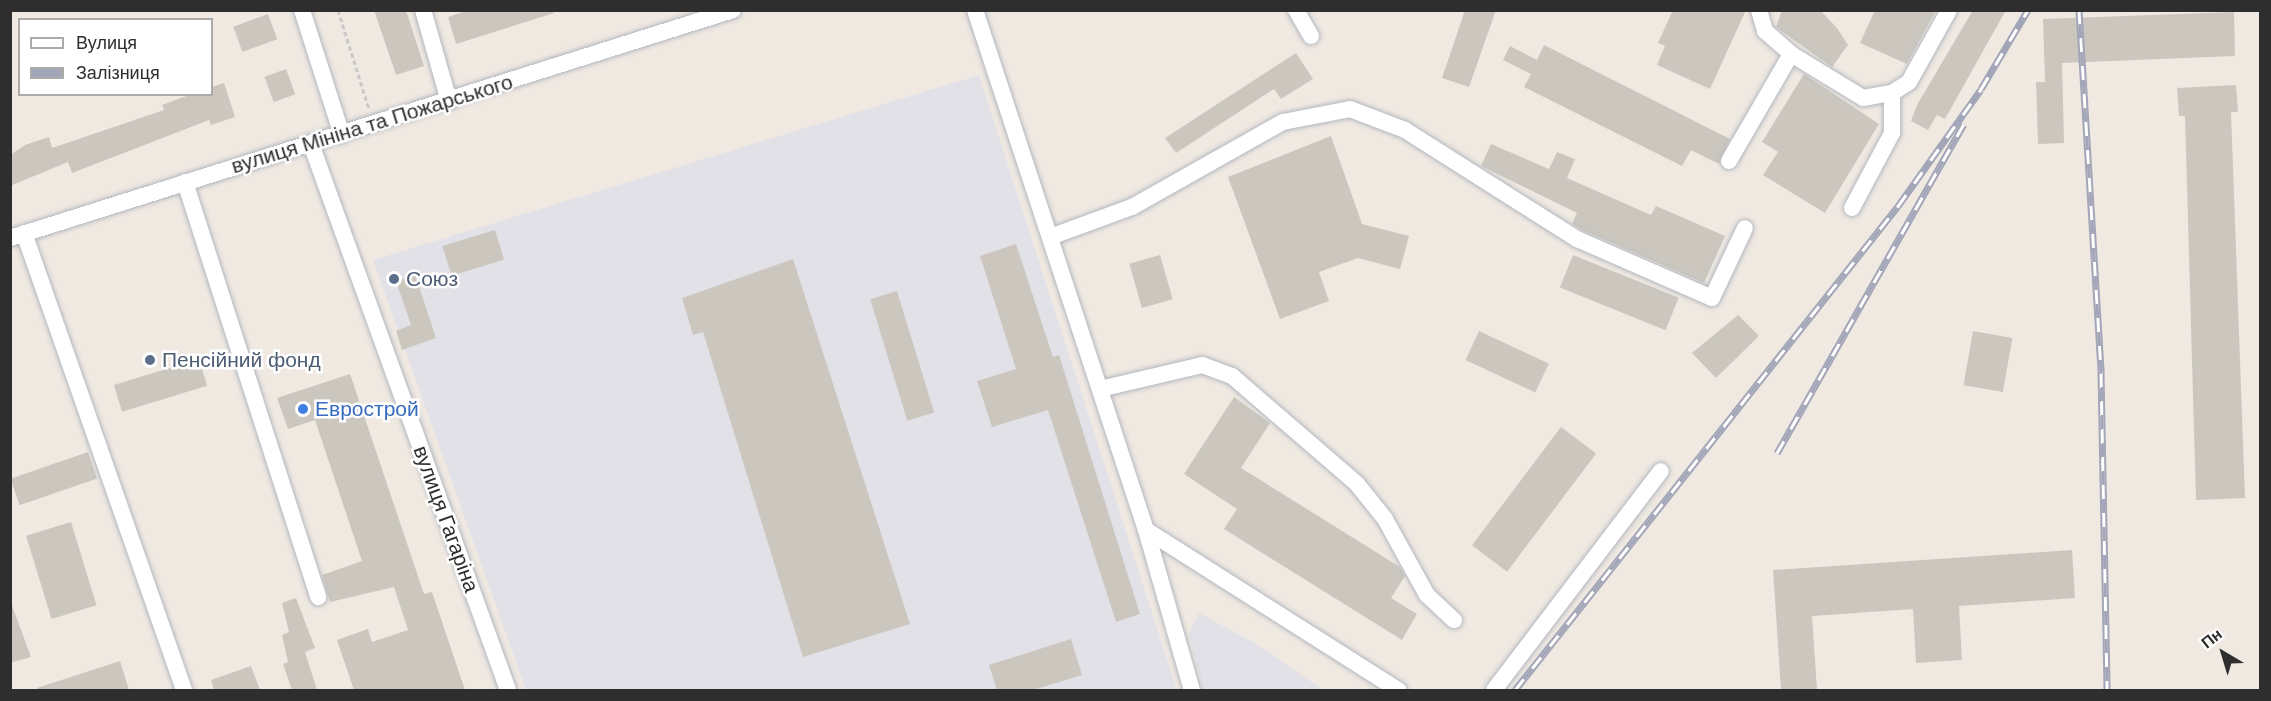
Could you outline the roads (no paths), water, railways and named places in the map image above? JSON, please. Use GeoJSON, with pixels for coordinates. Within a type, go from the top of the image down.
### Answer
{"type":"FeatureCollection","features":[{"type":"Feature","properties":{"kind":"street"},"geometry":{"type":"LineString","coordinates":[[302,10],[342,135]]}},
{"type":"Feature","properties":{"kind":"street"},"geometry":{"type":"LineString","coordinates":[[423,10],[448,101]]}},
{"type":"Feature","properties":{"kind":"street","name":"вулиця Мініна та Пожарського"},"geometry":{"type":"LineString","coordinates":[[17,236],[732,10]]}},
{"type":"Feature","properties":{"kind":"street"},"geometry":{"type":"LineString","coordinates":[[975,10],[1146,530],[1192,690]]}},
{"type":"Feature","properties":{"kind":"street"},"geometry":{"type":"LineString","coordinates":[[1296,10],[1311,36]]}},
{"type":"Feature","properties":{"kind":"street"},"geometry":{"type":"LineString","coordinates":[[1759,10],[1765,31],[1791,54],[1863,98],[1892,93],[1921,66],[1949,10]]}},
{"type":"Feature","properties":{"kind":"street"},"geometry":{"type":"LineString","coordinates":[[1730,161],[1791,54]]}},
{"type":"Feature","properties":{"kind":"street"},"geometry":{"type":"LineString","coordinates":[[1852,208],[1892,133],[1892,93]]}},
{"type":"Feature","properties":{"kind":"street"},"geometry":{"type":"LineString","coordinates":[[1050,237],[1132,207],[1283,122],[1350,109],[1405,130],[1577,239],[1712,298],[1745,228]]}},
{"type":"Feature","properties":{"kind":"street","name":"вулиця Гагаріна"},"geometry":{"type":"LineString","coordinates":[[311,144],[508,690]]}},
{"type":"Feature","properties":{"kind":"street"},"geometry":{"type":"LineString","coordinates":[[185,182],[318,597]]}},
{"type":"Feature","properties":{"kind":"street"},"geometry":{"type":"LineString","coordinates":[[17,236],[184,690]]}},
{"type":"Feature","properties":{"kind":"street"},"geometry":{"type":"LineString","coordinates":[[1100,389],[1202,366],[1232,376],[1357,484],[1385,519],[1427,595],[1454,620]]}},
{"type":"Feature","properties":{"kind":"street"},"geometry":{"type":"LineString","coordinates":[[1494,690],[1660,471]]}},
{"type":"Feature","properties":{"kind":"street"},"geometry":{"type":"LineString","coordinates":[[1146,530],[1398,690]]}},
{"type":"Feature","properties":{"kind":"railway"},"geometry":{"type":"LineString","coordinates":[[1515,690],[1898,206],[1981,89],[2028,10]]}},
{"type":"Feature","properties":{"kind":"railway"},"geometry":{"type":"LineString","coordinates":[[2079,10],[2101,373],[2107,690]]}},
{"type":"Feature","properties":{"kind":"railway"},"geometry":{"type":"LineString","coordinates":[[1777,453],[1964,124]]}},
{"type":"Feature","properties":{"kind":"place","name":"Союз"},"geometry":{"type":"Point","coordinates":[394,279]}},
{"type":"Feature","properties":{"kind":"place","name":"Пенсійний фонд"},"geometry":{"type":"Point","coordinates":[150,360]}},
{"type":"Feature","properties":{"kind":"place","name":"Еврострой"},"geometry":{"type":"Point","coordinates":[303,409]}}]}
